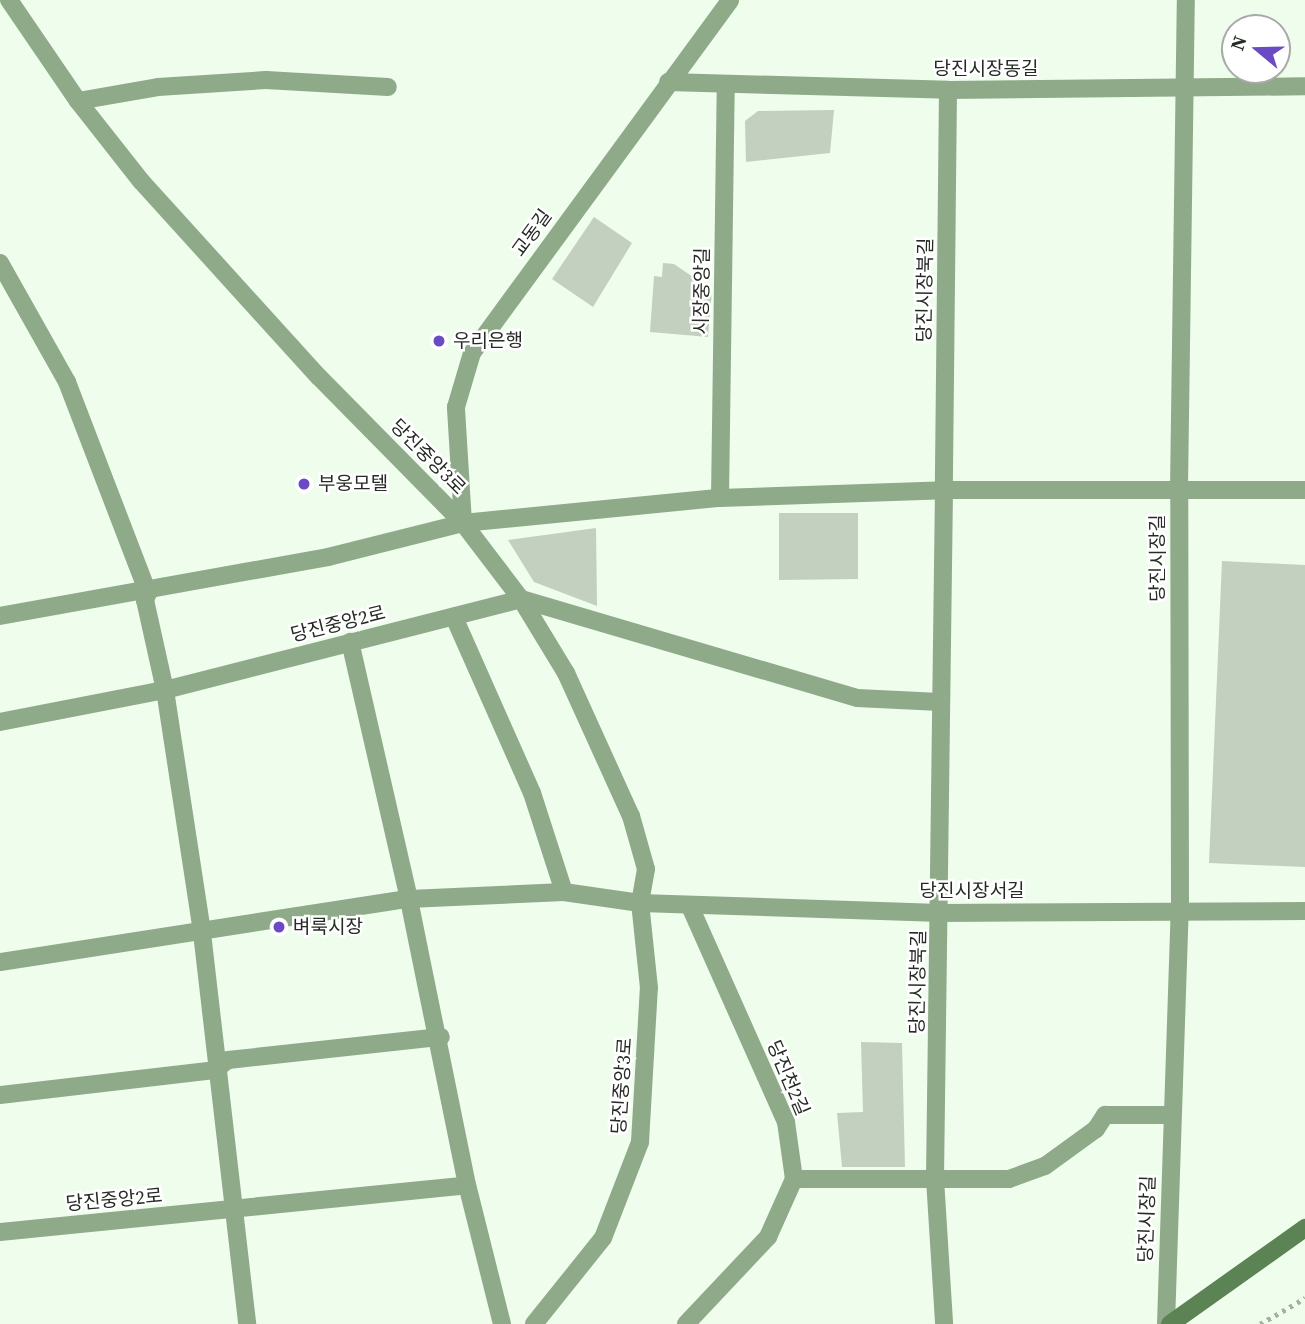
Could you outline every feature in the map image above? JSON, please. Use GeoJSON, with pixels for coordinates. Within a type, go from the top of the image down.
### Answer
{"type":"FeatureCollection","features":[{"type":"Feature","properties":{"kind":"street","name":"당진중앙3로"},"geometry":{"type":"LineString","coordinates":[[9,0],[78,101],[141,181],[319,377],[463,523],[521,599],[566,673],[631,816],[646,869],[640,903],[649,988],[640,1142],[603,1238],[534,1324]]}},
{"type":"Feature","properties":{"kind":"street","name":"교동길"},"geometry":{"type":"LineString","coordinates":[[463,523],[456,407],[472,353],[730,0]]}},
{"type":"Feature","properties":{"kind":"street","name":"당진시장길"},"geometry":{"type":"LineString","coordinates":[[1168,1324],[1171,1115],[1180,912],[1179,488],[1186,0]]}},
{"type":"Feature","properties":{"kind":"street"},"geometry":{"type":"LineString","coordinates":[[78,101],[158,87],[266,80],[388,87]]}},
{"type":"Feature","properties":{"kind":"street","name":"당진시장동길"},"geometry":{"type":"LineString","coordinates":[[668,82],[948,90],[1305,86]]}},
{"type":"Feature","properties":{"kind":"street","name":"시장중앙길"},"geometry":{"type":"LineString","coordinates":[[720,498],[726,85]]}},
{"type":"Feature","properties":{"kind":"street","name":"당진시장북길"},"geometry":{"type":"LineString","coordinates":[[944,1324],[935,1179],[948,90]]}},
{"type":"Feature","properties":{"kind":"street"},"geometry":{"type":"LineString","coordinates":[[0,263],[67,382],[148,593],[145,600],[165,690],[202,933],[215,1070],[247,1324]]}},
{"type":"Feature","properties":{"kind":"street"},"geometry":{"type":"LineString","coordinates":[[0,616],[148,593],[328,557],[463,523],[720,498],[944,489],[1305,490]]}},
{"type":"Feature","properties":{"kind":"street"},"geometry":{"type":"LineString","coordinates":[[521,599],[857,698],[940,702]]}},
{"type":"Feature","properties":{"kind":"street","name":"당진중앙2로"},"geometry":{"type":"LineString","coordinates":[[0,722],[165,690],[521,599]]}},
{"type":"Feature","properties":{"kind":"street"},"geometry":{"type":"LineString","coordinates":[[454,617],[532,793],[564,892]]}},
{"type":"Feature","properties":{"kind":"street"},"geometry":{"type":"LineString","coordinates":[[350,642],[441,1037],[467,1185],[502,1324]]}},
{"type":"Feature","properties":{"kind":"street"},"geometry":{"type":"LineString","coordinates":[[0,962],[409,899],[564,892],[640,903]]}},
{"type":"Feature","properties":{"kind":"street","name":"당진시장서길"},"geometry":{"type":"LineString","coordinates":[[640,903],[940,913],[1305,911]]}},
{"type":"Feature","properties":{"kind":"street","name":"당진천2길"},"geometry":{"type":"LineString","coordinates":[[690,906],[786,1122],[794,1179]]}},
{"type":"Feature","properties":{"kind":"street"},"geometry":{"type":"LineString","coordinates":[[0,1095],[215,1070],[228,1060],[441,1037]]}},
{"type":"Feature","properties":{"kind":"street"},"geometry":{"type":"LineString","coordinates":[[686,1324],[768,1237],[794,1179],[1009,1179],[1045,1166],[1096,1129],[1105,1115],[1171,1115]]}},
{"type":"Feature","properties":{"kind":"street","name":"당진중앙2로"},"geometry":{"type":"LineString","coordinates":[[0,1232],[233,1211],[467,1185]]}},
{"type":"Feature","properties":{"kind":"street"},"geometry":{"type":"LineString","coordinates":[[1168,1324],[1305,1228]]}},
{"type":"Feature","properties":{"kind":"path"},"geometry":{"type":"LineString","coordinates":[[1260,1324],[1305,1298]]}},
{"type":"Feature","properties":{"kind":"building"},"geometry":{"type":"Polygon","coordinates":[[[834,110],[830,153],[746,162],[745,121],[758,111],[834,110]]]}},
{"type":"Feature","properties":{"kind":"building"},"geometry":{"type":"Polygon","coordinates":[[[594,217],[632,243],[593,307],[552,279],[594,217]]]}},
{"type":"Feature","properties":{"kind":"building"},"geometry":{"type":"Polygon","coordinates":[[[663,263],[674,264],[712,290],[708,337],[650,332],[654,276],[662,277],[663,263]]]}},
{"type":"Feature","properties":{"kind":"building"},"geometry":{"type":"Polygon","coordinates":[[[779,513],[858,513],[858,579],[779,580],[779,513]]]}},
{"type":"Feature","properties":{"kind":"building"},"geometry":{"type":"Polygon","coordinates":[[[596,528],[597,606],[534,582],[508,540],[596,528]]]}},
{"type":"Feature","properties":{"kind":"building"},"geometry":{"type":"Polygon","coordinates":[[[1222,561],[1305,565],[1305,867],[1209,863],[1222,561]]]}},
{"type":"Feature","properties":{"kind":"building"},"geometry":{"type":"Polygon","coordinates":[[[861,1042],[902,1043],[905,1167],[842,1167],[837,1113],[863,1112],[861,1042]]]}},
{"type":"Feature","properties":{"kind":"place","name":"우리은행"},"geometry":{"type":"Point","coordinates":[439,341]}},
{"type":"Feature","properties":{"kind":"place","name":"부웅모텔"},"geometry":{"type":"Point","coordinates":[304,484]}},
{"type":"Feature","properties":{"kind":"place","name":"벼룩시장"},"geometry":{"type":"Point","coordinates":[279,927]}}]}
